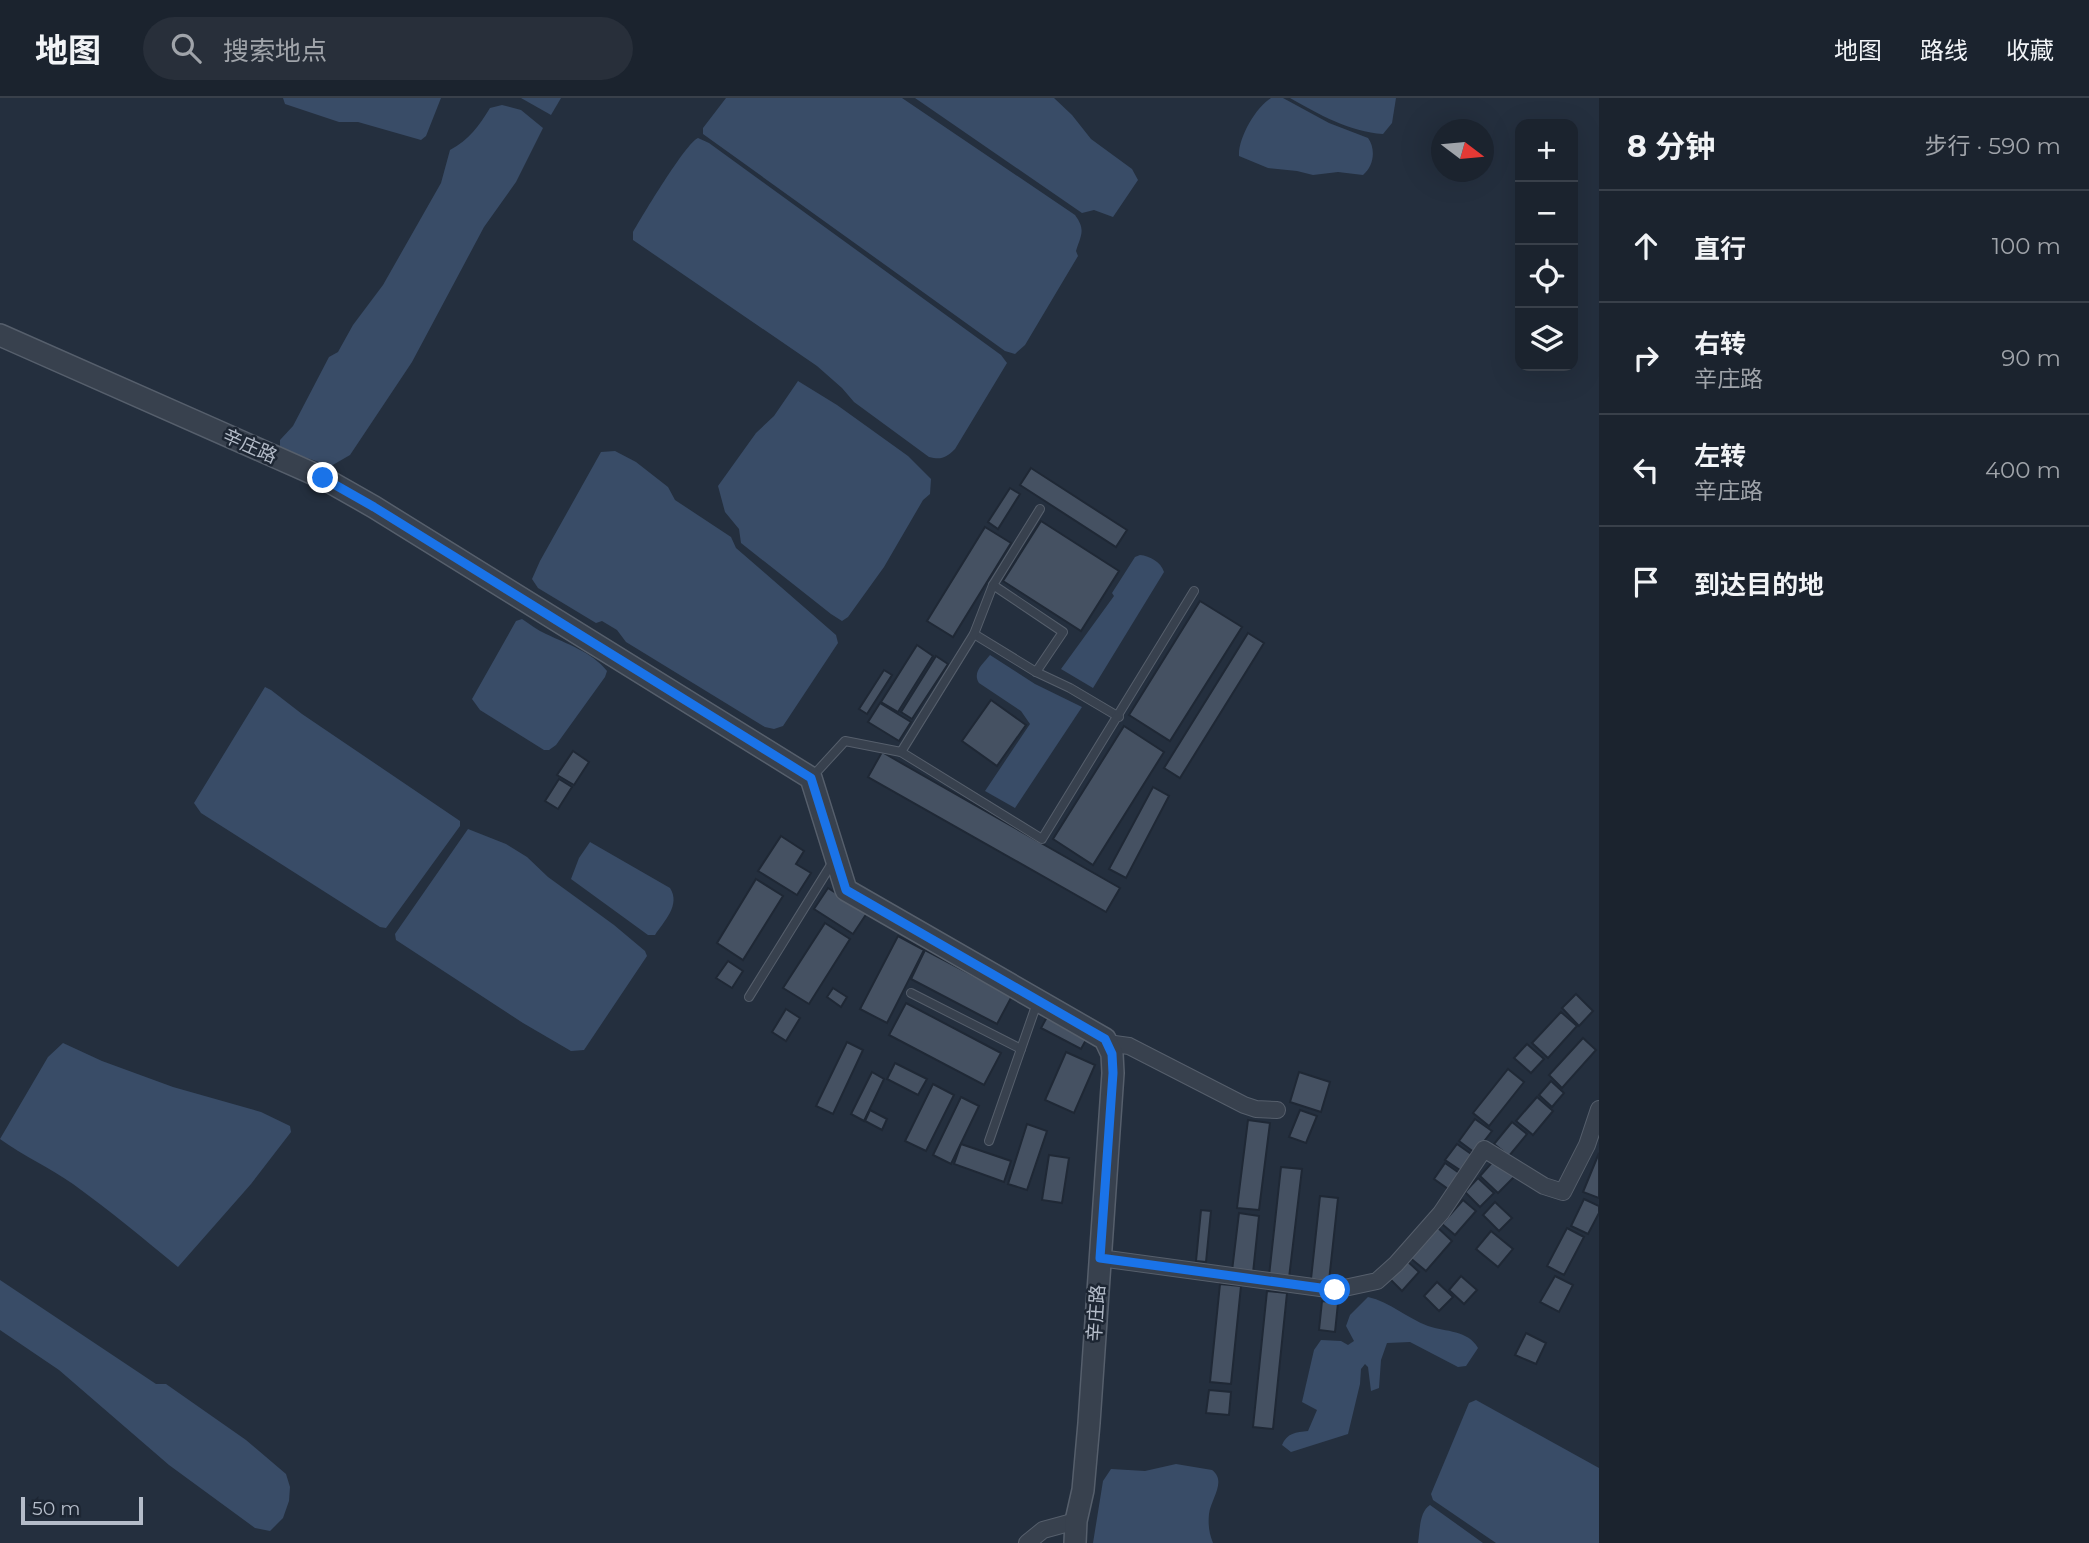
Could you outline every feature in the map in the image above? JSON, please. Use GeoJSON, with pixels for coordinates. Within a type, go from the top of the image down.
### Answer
{"type":"FeatureCollection","features":[{"type":"Feature","properties":{"kind":"street","name":"辛庄路"},"geometry":{"type":"LineString","coordinates":[[0,335],[323,478],[386,514],[811,778]]}},
{"type":"Feature","properties":{"kind":"street"},"geometry":{"type":"LineString","coordinates":[[811,778],[846,890],[1105,1039],[1107,1043],[1129,1046],[1256,1110],[1277,1111]]}},
{"type":"Feature","properties":{"kind":"street","name":"辛庄路"},"geometry":{"type":"LineString","coordinates":[[1075,1543],[1084,1476],[1113,1073],[1112,1054],[1107,1043]]}},
{"type":"Feature","properties":{"kind":"street"},"geometry":{"type":"LineString","coordinates":[[1100,1258],[1335,1290],[1377,1281],[1396,1264],[1441,1213],[1484,1149],[1544,1186],[1563,1192],[1587,1145],[1599,1109]]}},
{"type":"Feature","properties":{"kind":"street"},"geometry":{"type":"LineString","coordinates":[[1027,1543],[1043,1530],[1076,1521]]}},
{"type":"Feature","properties":{"kind":"lane"},"geometry":{"type":"LineString","coordinates":[[901,752],[974,634],[993,586],[1040,509]]}},
{"type":"Feature","properties":{"kind":"lane"},"geometry":{"type":"LineString","coordinates":[[993,586],[1063,632],[1036,672]]}},
{"type":"Feature","properties":{"kind":"lane"},"geometry":{"type":"LineString","coordinates":[[811,778],[845,741],[901,752],[1042,839],[1194,591]]}},
{"type":"Feature","properties":{"kind":"lane"},"geometry":{"type":"LineString","coordinates":[[974,634],[1036,672],[1070,688],[1119,717]]}},
{"type":"Feature","properties":{"kind":"lane"},"geometry":{"type":"LineString","coordinates":[[749,997],[836,857]]}},
{"type":"Feature","properties":{"kind":"lane"},"geometry":{"type":"LineString","coordinates":[[911,993],[1021,1049]]}},
{"type":"Feature","properties":{"kind":"lane"},"geometry":{"type":"LineString","coordinates":[[989,1141],[1037,1000]]}},
{"type":"Feature","properties":{"kind":"water"},"geometry":{"type":"Polygon","coordinates":[[[283,98],[441,98],[426,136],[421,140],[358,122],[339,122],[285,104],[283,98]]]}},
{"type":"Feature","properties":{"kind":"water"},"geometry":{"type":"Polygon","coordinates":[[[521,98],[561,98],[551,115],[521,98]]]}},
{"type":"Feature","properties":{"kind":"water"},"geometry":{"type":"Polygon","coordinates":[[[726,98],[902,98],[1075,215],[1081,229],[1076,251],[1078,256],[1025,345],[1015,354],[1005,351],[703,134],[703,128],[726,98]]]}},
{"type":"Feature","properties":{"kind":"water"},"geometry":{"type":"Polygon","coordinates":[[[915,98],[1054,98],[1091,139],[1132,169],[1138,180],[1113,217],[1094,210],[1082,213],[915,98]]]}},
{"type":"Feature","properties":{"kind":"water"},"geometry":{"type":"Polygon","coordinates":[[[1271,98],[1283,98],[1329,123],[1368,138],[1373,152],[1367,171],[1363,175],[1338,172],[1313,175],[1268,168],[1239,156],[1241,141],[1249,124],[1271,98]]]}},
{"type":"Feature","properties":{"kind":"water"},"geometry":{"type":"Polygon","coordinates":[[[1290,98],[1396,98],[1392,123],[1383,134],[1346,126],[1290,98]]]}},
{"type":"Feature","properties":{"kind":"water"},"geometry":{"type":"Polygon","coordinates":[[[502,105],[521,110],[543,128],[516,182],[484,227],[412,362],[350,455],[331,466],[280,449],[280,440],[293,426],[329,357],[338,352],[353,325],[383,285],[441,183],[450,150],[473,132],[490,108],[502,105]]]}},
{"type":"Feature","properties":{"kind":"water"},"geometry":{"type":"Polygon","coordinates":[[[698,138],[709,143],[1001,355],[1007,363],[955,449],[949,454],[943,458],[929,457],[854,402],[817,366],[633,240],[633,232],[664,181],[698,138]]]}},
{"type":"Feature","properties":{"kind":"water"},"geometry":{"type":"Polygon","coordinates":[[[798,381],[837,405],[908,456],[931,479],[930,494],[923,500],[884,567],[848,617],[842,621],[741,543],[739,529],[725,512],[718,486],[756,433],[774,416],[798,381]]]}},
{"type":"Feature","properties":{"kind":"water"},"geometry":{"type":"Polygon","coordinates":[[[615,451],[636,462],[668,487],[675,500],[731,537],[736,548],[836,635],[838,643],[783,726],[774,729],[765,727],[626,642],[617,630],[602,621],[596,623],[538,588],[532,579],[601,452],[615,451]]]}},
{"type":"Feature","properties":{"kind":"water"},"geometry":{"type":"Polygon","coordinates":[[[1140,555],[1155,560],[1164,572],[1093,688],[1061,669],[1114,596],[1112,593],[1135,557],[1140,555]]]}},
{"type":"Feature","properties":{"kind":"water"},"geometry":{"type":"Polygon","coordinates":[[[522,619],[587,654],[607,671],[556,745],[549,750],[544,750],[480,710],[472,699],[516,621],[522,619]]]}},
{"type":"Feature","properties":{"kind":"water"},"geometry":{"type":"Polygon","coordinates":[[[990,655],[1035,684],[1082,707],[1015,808],[985,791],[1030,724],[1021,711],[979,683],[978,672],[990,655]]]}},
{"type":"Feature","properties":{"kind":"water"},"geometry":{"type":"Polygon","coordinates":[[[265,687],[460,821],[460,826],[386,928],[380,927],[201,813],[194,803],[265,687]]]}},
{"type":"Feature","properties":{"kind":"water"},"geometry":{"type":"Polygon","coordinates":[[[468,829],[506,844],[527,857],[548,877],[645,951],[647,956],[584,1050],[571,1051],[523,1023],[396,940],[395,934],[468,829]]]}},
{"type":"Feature","properties":{"kind":"water"},"geometry":{"type":"Polygon","coordinates":[[[590,842],[670,888],[674,901],[667,918],[655,935],[648,935],[571,879],[579,858],[590,842]]]}},
{"type":"Feature","properties":{"kind":"water"},"geometry":{"type":"Polygon","coordinates":[[[63,1043],[102,1061],[173,1087],[261,1112],[290,1126],[291,1132],[251,1184],[178,1267],[73,1184],[0,1139],[48,1057],[63,1043]]]}},
{"type":"Feature","properties":{"kind":"water"},"geometry":{"type":"Polygon","coordinates":[[[0,1280],[156,1384],[166,1384],[246,1440],[286,1474],[290,1487],[289,1501],[283,1518],[270,1531],[255,1528],[169,1465],[59,1370],[0,1330],[0,1280]]]}},
{"type":"Feature","properties":{"kind":"water"},"geometry":{"type":"Polygon","coordinates":[[[1368,1297],[1428,1326],[1463,1335],[1478,1348],[1466,1366],[1458,1367],[1410,1342],[1387,1343],[1381,1360],[1379,1388],[1371,1391],[1368,1367],[1365,1364],[1361,1369],[1348,1434],[1291,1452],[1282,1445],[1284,1441],[1292,1434],[1308,1431],[1317,1410],[1302,1402],[1314,1350],[1321,1340],[1341,1341],[1348,1345],[1354,1341],[1346,1326],[1350,1315],[1368,1297]]]}},
{"type":"Feature","properties":{"kind":"water"},"geometry":{"type":"Polygon","coordinates":[[[1476,1400],[1599,1468],[1599,1543],[1496,1543],[1433,1500],[1431,1494],[1469,1403],[1476,1400]]]}},
{"type":"Feature","properties":{"kind":"water"},"geometry":{"type":"Polygon","coordinates":[[[1176,1464],[1212,1470],[1216,1474],[1218,1485],[1209,1518],[1213,1543],[1093,1543],[1103,1481],[1111,1469],[1145,1471],[1176,1464]]]}},
{"type":"Feature","properties":{"kind":"water"},"geometry":{"type":"Polygon","coordinates":[[[1430,1505],[1483,1543],[1418,1543],[1422,1517],[1430,1505]]]}},
{"type":"Feature","properties":{"kind":"building"},"geometry":{"type":"Polygon","coordinates":[[[1031,468],[1127,530],[1116,547],[1020,485],[1031,468]]]}},
{"type":"Feature","properties":{"kind":"building"},"geometry":{"type":"Polygon","coordinates":[[[1010,488],[1020,494],[998,529],[988,522],[1010,488]]]}},
{"type":"Feature","properties":{"kind":"building"},"geometry":{"type":"Polygon","coordinates":[[[1041,521],[1119,571],[1081,631],[1003,581],[1041,521]]]}},
{"type":"Feature","properties":{"kind":"building"},"geometry":{"type":"Polygon","coordinates":[[[985,527],[1011,543],[953,637],[927,621],[985,527]]]}},
{"type":"Feature","properties":{"kind":"building"},"geometry":{"type":"Polygon","coordinates":[[[1200,601],[1242,627],[1170,741],[1129,715],[1200,601]]]}},
{"type":"Feature","properties":{"kind":"building"},"geometry":{"type":"Polygon","coordinates":[[[1248,633],[1264,643],[1180,778],[1164,768],[1248,633]]]}},
{"type":"Feature","properties":{"kind":"building"},"geometry":{"type":"Polygon","coordinates":[[[917,645],[933,656],[898,712],[881,702],[917,645]]]}},
{"type":"Feature","properties":{"kind":"building"},"geometry":{"type":"Polygon","coordinates":[[[936,656],[948,664],[912,719],[901,712],[936,656]]]}},
{"type":"Feature","properties":{"kind":"building"},"geometry":{"type":"Polygon","coordinates":[[[884,670],[892,675],[867,714],[859,709],[884,670]]]}},
{"type":"Feature","properties":{"kind":"building"},"geometry":{"type":"Polygon","coordinates":[[[991,700],[1026,725],[997,766],[962,741],[991,700]]]}},
{"type":"Feature","properties":{"kind":"building"},"geometry":{"type":"Polygon","coordinates":[[[880,703],[911,722],[899,741],[868,722],[880,703]]]}},
{"type":"Feature","properties":{"kind":"building"},"geometry":{"type":"Polygon","coordinates":[[[1124,726],[1164,752],[1093,865],[1053,839],[1124,726]]]}},
{"type":"Feature","properties":{"kind":"building"},"geometry":{"type":"Polygon","coordinates":[[[573,751],[589,762],[574,785],[557,775],[573,751]]]}},
{"type":"Feature","properties":{"kind":"building"},"geometry":{"type":"Polygon","coordinates":[[[882,752],[1120,888],[1106,912],[868,777],[882,752]]]}},
{"type":"Feature","properties":{"kind":"building"},"geometry":{"type":"Polygon","coordinates":[[[559,779],[572,787],[558,809],[545,801],[559,779]]]}},
{"type":"Feature","properties":{"kind":"building"},"geometry":{"type":"Polygon","coordinates":[[[1153,787],[1169,796],[1126,878],[1109,869],[1153,787]]]}},
{"type":"Feature","properties":{"kind":"building"},"geometry":{"type":"Polygon","coordinates":[[[781,836],[804,851],[796,864],[811,873],[797,895],[758,871],[781,836]]]}},
{"type":"Feature","properties":{"kind":"building"},"geometry":{"type":"Polygon","coordinates":[[[756,879],[783,896],[743,960],[717,943],[756,879]]]}},
{"type":"Feature","properties":{"kind":"building"},"geometry":{"type":"Polygon","coordinates":[[[828,888],[867,913],[853,934],[814,909],[828,888]]]}},
{"type":"Feature","properties":{"kind":"building"},"geometry":{"type":"Polygon","coordinates":[[[825,923],[850,939],[809,1004],[783,988],[825,923]]]}},
{"type":"Feature","properties":{"kind":"building"},"geometry":{"type":"Polygon","coordinates":[[[898,936],[924,950],[887,1023],[860,1009],[898,936]]]}},
{"type":"Feature","properties":{"kind":"building"},"geometry":{"type":"Polygon","coordinates":[[[925,950],[1012,996],[997,1024],[911,979],[925,950]]]}},
{"type":"Feature","properties":{"kind":"building"},"geometry":{"type":"Polygon","coordinates":[[[728,961],[743,971],[732,988],[716,978],[728,961]]]}},
{"type":"Feature","properties":{"kind":"building"},"geometry":{"type":"Polygon","coordinates":[[[833,988],[847,997],[841,1007],[827,997],[833,988]]]}},
{"type":"Feature","properties":{"kind":"building"},"geometry":{"type":"Polygon","coordinates":[[[1576,994],[1593,1011],[1579,1026],[1562,1008],[1576,994]]]}},
{"type":"Feature","properties":{"kind":"building"},"geometry":{"type":"Polygon","coordinates":[[[906,1003],[1001,1053],[984,1085],[889,1035],[906,1003]]]}},
{"type":"Feature","properties":{"kind":"building"},"geometry":{"type":"Polygon","coordinates":[[[786,1009],[800,1018],[786,1041],[772,1032],[786,1009]]]}},
{"type":"Feature","properties":{"kind":"building"},"geometry":{"type":"Polygon","coordinates":[[[1561,1012],[1577,1026],[1548,1058],[1532,1043],[1561,1012]]]}},
{"type":"Feature","properties":{"kind":"building"},"geometry":{"type":"Polygon","coordinates":[[[1047,1017],[1087,1038],[1081,1049],[1041,1028],[1047,1017]]]}},
{"type":"Feature","properties":{"kind":"building"},"geometry":{"type":"Polygon","coordinates":[[[1583,1038],[1596,1050],[1562,1088],[1549,1075],[1583,1038]]]}},
{"type":"Feature","properties":{"kind":"building"},"geometry":{"type":"Polygon","coordinates":[[[847,1042],[863,1050],[833,1114],[816,1106],[847,1042]]]}},
{"type":"Feature","properties":{"kind":"building"},"geometry":{"type":"Polygon","coordinates":[[[1527,1044],[1544,1059],[1531,1073],[1514,1058],[1527,1044]]]}},
{"type":"Feature","properties":{"kind":"building"},"geometry":{"type":"Polygon","coordinates":[[[1066,1052],[1095,1065],[1074,1113],[1045,1100],[1066,1052]]]}},
{"type":"Feature","properties":{"kind":"building"},"geometry":{"type":"Polygon","coordinates":[[[895,1063],[927,1079],[918,1095],[887,1079],[895,1063]]]}},
{"type":"Feature","properties":{"kind":"building"},"geometry":{"type":"Polygon","coordinates":[[[1508,1069],[1524,1082],[1489,1126],[1473,1113],[1508,1069]]]}},
{"type":"Feature","properties":{"kind":"building"},"geometry":{"type":"Polygon","coordinates":[[[872,1072],[884,1079],[864,1121],[851,1114],[872,1072]]]}},
{"type":"Feature","properties":{"kind":"building"},"geometry":{"type":"Polygon","coordinates":[[[1299,1072],[1330,1082],[1321,1112],[1290,1102],[1299,1072]]]}},
{"type":"Feature","properties":{"kind":"building"},"geometry":{"type":"Polygon","coordinates":[[[1551,1081],[1564,1093],[1552,1107],[1539,1095],[1551,1081]]]}},
{"type":"Feature","properties":{"kind":"building"},"geometry":{"type":"Polygon","coordinates":[[[933,1084],[954,1095],[926,1151],[905,1141],[933,1084]]]}},
{"type":"Feature","properties":{"kind":"building"},"geometry":{"type":"Polygon","coordinates":[[[961,1097],[979,1106],[951,1164],[933,1155],[961,1097]]]}},
{"type":"Feature","properties":{"kind":"building"},"geometry":{"type":"Polygon","coordinates":[[[1537,1097],[1553,1111],[1533,1135],[1516,1121],[1537,1097]]]}},
{"type":"Feature","properties":{"kind":"building"},"geometry":{"type":"Polygon","coordinates":[[[870,1110],[887,1119],[882,1130],[865,1121],[870,1110]]]}},
{"type":"Feature","properties":{"kind":"building"},"geometry":{"type":"Polygon","coordinates":[[[1300,1110],[1317,1116],[1306,1143],[1289,1137],[1300,1110]]]}},
{"type":"Feature","properties":{"kind":"building"},"geometry":{"type":"Polygon","coordinates":[[[1475,1119],[1492,1131],[1475,1153],[1459,1141],[1475,1119]]]}},
{"type":"Feature","properties":{"kind":"building"},"geometry":{"type":"Polygon","coordinates":[[[1248,1120],[1270,1123],[1259,1210],[1237,1208],[1248,1120]]]}},
{"type":"Feature","properties":{"kind":"building"},"geometry":{"type":"Polygon","coordinates":[[[1512,1122],[1527,1134],[1509,1156],[1494,1144],[1512,1122]]]}},
{"type":"Feature","properties":{"kind":"building"},"geometry":{"type":"Polygon","coordinates":[[[1027,1124],[1047,1131],[1027,1190],[1008,1184],[1027,1124]]]}},
{"type":"Feature","properties":{"kind":"building"},"geometry":{"type":"Polygon","coordinates":[[[961,1144],[1011,1161],[1004,1182],[954,1164],[961,1144]]]}},
{"type":"Feature","properties":{"kind":"building"},"geometry":{"type":"Polygon","coordinates":[[[1457,1144],[1474,1156],[1463,1172],[1445,1160],[1457,1144]]]}},
{"type":"Feature","properties":{"kind":"building"},"geometry":{"type":"Polygon","coordinates":[[[1599,1153],[1599,1198],[1583,1192],[1599,1153]]]}},
{"type":"Feature","properties":{"kind":"building"},"geometry":{"type":"Polygon","coordinates":[[[1049,1155],[1069,1158],[1062,1203],[1042,1200],[1049,1155]]]}},
{"type":"Feature","properties":{"kind":"building"},"geometry":{"type":"Polygon","coordinates":[[[1496,1158],[1515,1176],[1498,1193],[1480,1176],[1496,1158]]]}},
{"type":"Feature","properties":{"kind":"building"},"geometry":{"type":"Polygon","coordinates":[[[1445,1163],[1462,1175],[1451,1191],[1434,1179],[1445,1163]]]}},
{"type":"Feature","properties":{"kind":"building"},"geometry":{"type":"Polygon","coordinates":[[[1281,1167],[1302,1169],[1289,1278],[1269,1276],[1281,1167]]]}},
{"type":"Feature","properties":{"kind":"building"},"geometry":{"type":"Polygon","coordinates":[[[1478,1178],[1494,1193],[1480,1207],[1465,1192],[1478,1178]]]}},
{"type":"Feature","properties":{"kind":"building"},"geometry":{"type":"Polygon","coordinates":[[[1320,1196],[1338,1198],[1329,1281],[1311,1279],[1320,1196]]]}},
{"type":"Feature","properties":{"kind":"building"},"geometry":{"type":"Polygon","coordinates":[[[1584,1199],[1599,1206],[1599,1213],[1588,1234],[1571,1226],[1584,1199]]]}},
{"type":"Feature","properties":{"kind":"building"},"geometry":{"type":"Polygon","coordinates":[[[1463,1200],[1476,1211],[1455,1235],[1442,1224],[1463,1200]]]}},
{"type":"Feature","properties":{"kind":"building"},"geometry":{"type":"Polygon","coordinates":[[[1495,1202],[1512,1218],[1499,1231],[1483,1215],[1495,1202]]]}},
{"type":"Feature","properties":{"kind":"building"},"geometry":{"type":"Polygon","coordinates":[[[1201,1210],[1211,1211],[1206,1262],[1196,1261],[1201,1210]]]}},
{"type":"Feature","properties":{"kind":"building"},"geometry":{"type":"Polygon","coordinates":[[[1239,1213],[1259,1216],[1253,1273],[1232,1271],[1239,1213]]]}},
{"type":"Feature","properties":{"kind":"building"},"geometry":{"type":"Polygon","coordinates":[[[1436,1226],[1452,1241],[1426,1271],[1409,1257],[1436,1226]]]}},
{"type":"Feature","properties":{"kind":"building"},"geometry":{"type":"Polygon","coordinates":[[[1567,1228],[1584,1237],[1564,1275],[1547,1266],[1567,1228]]]}},
{"type":"Feature","properties":{"kind":"building"},"geometry":{"type":"Polygon","coordinates":[[[1491,1231],[1513,1249],[1498,1267],[1476,1249],[1491,1231]]]}},
{"type":"Feature","properties":{"kind":"building"},"geometry":{"type":"Polygon","coordinates":[[[1406,1260],[1419,1272],[1402,1291],[1389,1278],[1406,1260]]]}},
{"type":"Feature","properties":{"kind":"building"},"geometry":{"type":"Polygon","coordinates":[[[1461,1276],[1477,1290],[1464,1304],[1449,1290],[1461,1276]]]}},
{"type":"Feature","properties":{"kind":"building"},"geometry":{"type":"Polygon","coordinates":[[[1555,1276],[1573,1285],[1559,1312],[1540,1302],[1555,1276]]]}},
{"type":"Feature","properties":{"kind":"building"},"geometry":{"type":"Polygon","coordinates":[[[1437,1282],[1453,1297],[1439,1311],[1424,1296],[1437,1282]]]}},
{"type":"Feature","properties":{"kind":"building"},"geometry":{"type":"Polygon","coordinates":[[[1220,1284],[1241,1286],[1231,1384],[1210,1382],[1220,1284]]]}},
{"type":"Feature","properties":{"kind":"building"},"geometry":{"type":"Polygon","coordinates":[[[1267,1291],[1287,1293],[1273,1429],[1253,1427],[1267,1291]]]}},
{"type":"Feature","properties":{"kind":"building"},"geometry":{"type":"Polygon","coordinates":[[[1322,1301],[1338,1303],[1335,1332],[1319,1330],[1322,1301]]]}},
{"type":"Feature","properties":{"kind":"building"},"geometry":{"type":"Polygon","coordinates":[[[1526,1333],[1546,1343],[1536,1364],[1515,1355],[1526,1333]]]}},
{"type":"Feature","properties":{"kind":"building"},"geometry":{"type":"Polygon","coordinates":[[[1209,1390],[1231,1392],[1229,1415],[1206,1413],[1209,1390]]]}},
{"type":"Feature","properties":{"kind":"route"},"geometry":{"type":"LineString","coordinates":[[323,478],[811,778],[846,890],[1105,1039],[1112,1054],[1113,1073],[1100,1258],[1335,1290]]}}]}
